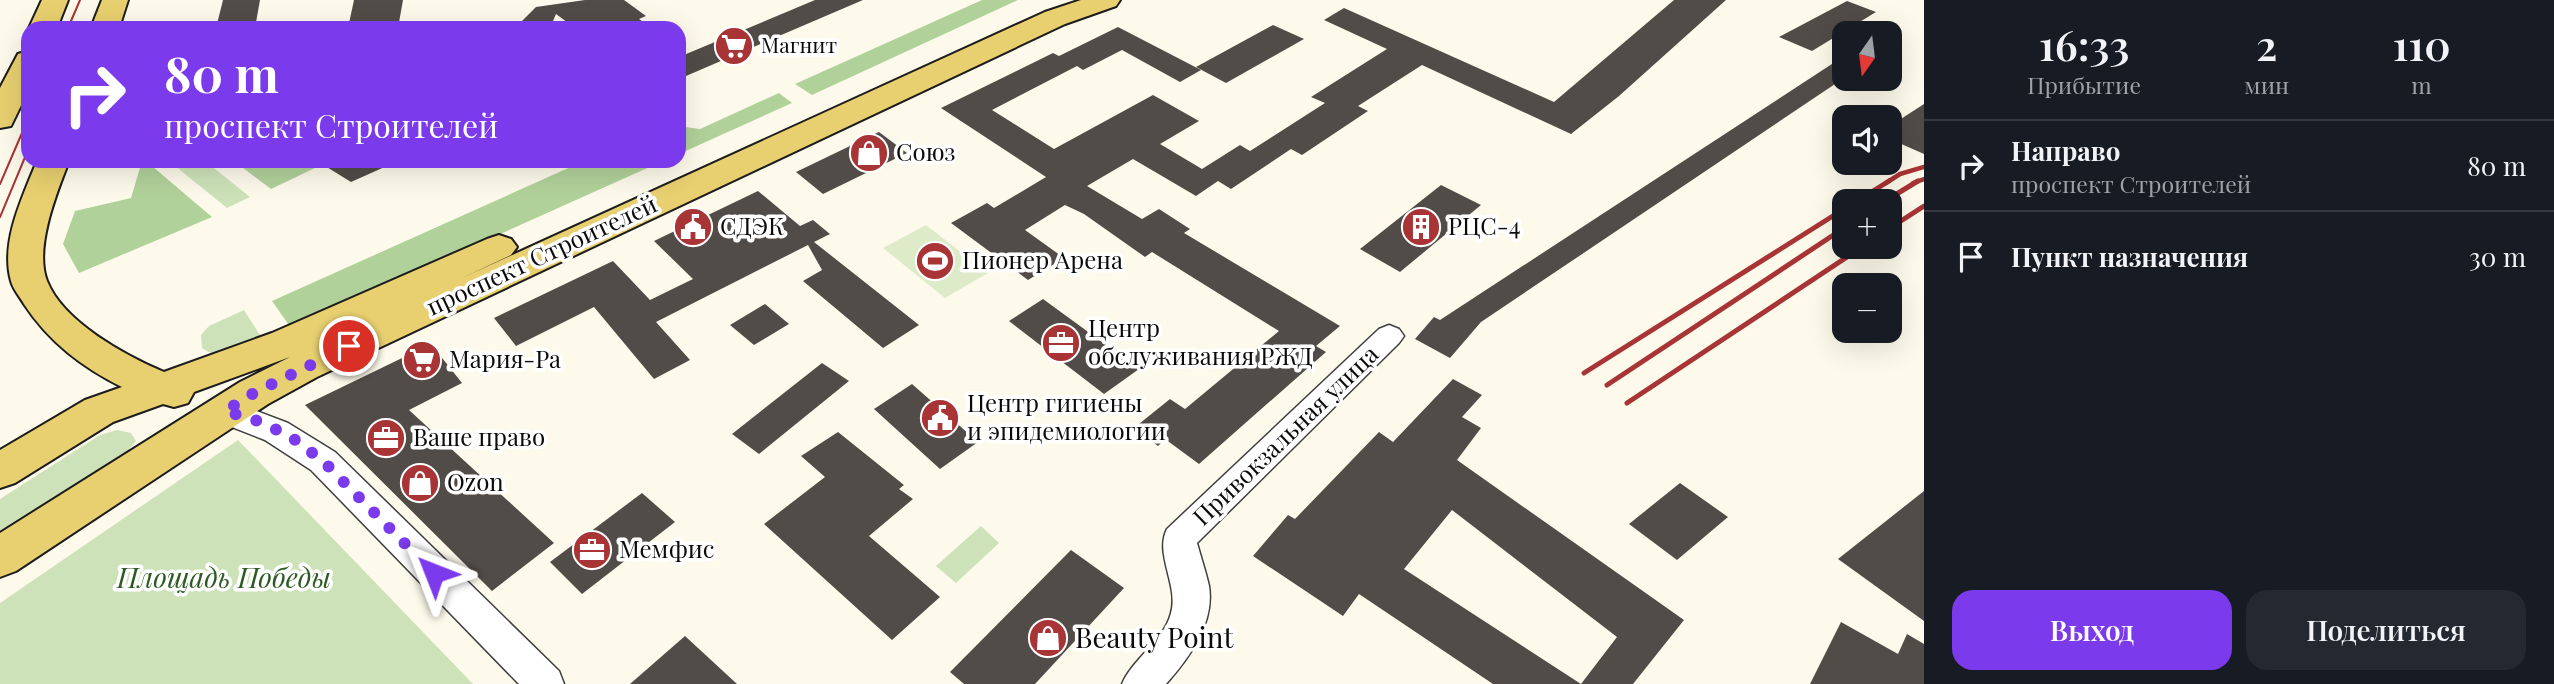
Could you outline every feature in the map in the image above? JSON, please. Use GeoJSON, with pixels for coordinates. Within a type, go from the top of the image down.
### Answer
{"type":"FeatureCollection","features":[{"type":"Feature","properties":{"kind":"main road"},"geometry":{"type":"LineString","coordinates":[[46,21],[55,0]]}},
{"type":"Feature","properties":{"kind":"main road"},"geometry":{"type":"LineString","coordinates":[[108,21],[115,0]]}},
{"type":"Feature","properties":{"kind":"main road","name":"проспект Строителей"},"geometry":{"type":"LineString","coordinates":[[686,162],[1046,0]]}},
{"type":"Feature","properties":{"kind":"main road","name":"проспект Строителей"},"geometry":{"type":"LineString","coordinates":[[0,557],[254,393],[327,356],[1055,18],[1107,0]]}},
{"type":"Feature","properties":{"kind":"main road"},"geometry":{"type":"LineString","coordinates":[[0,119],[21,75]]}},
{"type":"Feature","properties":{"kind":"main road"},"geometry":{"type":"LineString","coordinates":[[0,279],[37,204],[50,168]]}},
{"type":"Feature","properties":{"kind":"main road","name":"проспект Строителей"},"geometry":{"type":"LineString","coordinates":[[0,471],[99,411],[286,343],[674,168]]}},
{"type":"Feature","properties":{"kind":"main road"},"geometry":{"type":"LineString","coordinates":[[37,204],[28,246],[29,282],[47,310],[70,335],[109,364],[160,387],[225,411]]}},
{"type":"Feature","properties":{"kind":"street","name":"Привокзальная улица"},"geometry":{"type":"LineString","coordinates":[[1142,684],[1172,647],[1189,620],[1192,591],[1179,539],[1389,336]]}},
{"type":"Feature","properties":{"kind":"street"},"geometry":{"type":"LineString","coordinates":[[225,411],[258,421],[290,436],[323,461],[545,684]]}},
{"type":"Feature","properties":{"kind":"green space"},"geometry":{"type":"Polygon","coordinates":[[[982,0],[1018,0],[812,95],[795,84],[982,0]]]}},
{"type":"Feature","properties":{"kind":"green space"},"geometry":{"type":"Polygon","coordinates":[[[779,93],[792,103],[686,151],[686,127],[700,129],[779,93]]]}},
{"type":"Feature","properties":{"kind":"green space"},"geometry":{"type":"Polygon","coordinates":[[[140,168],[154,168],[212,217],[79,273],[63,244],[75,211],[131,198],[140,168]]]}},
{"type":"Feature","properties":{"kind":"green space"},"geometry":{"type":"Polygon","coordinates":[[[178,168],[214,168],[250,197],[227,208],[178,168]]]}},
{"type":"Feature","properties":{"kind":"green space"},"geometry":{"type":"Polygon","coordinates":[[[243,168],[315,168],[271,189],[243,168]]]}},
{"type":"Feature","properties":{"kind":"green space"},"geometry":{"type":"Polygon","coordinates":[[[568,168],[647,168],[291,328],[272,301],[568,168]]]}},
{"type":"Feature","properties":{"kind":"green space","name":"Пионер Арена"},"geometry":{"type":"Polygon","coordinates":[[[926,225],[988,273],[945,298],[883,248],[926,225]]]}},
{"type":"Feature","properties":{"kind":"green space"},"geometry":{"type":"Polygon","coordinates":[[[244,310],[263,340],[224,354],[202,348],[201,335],[209,326],[244,310]]]}},
{"type":"Feature","properties":{"kind":"green space"},"geometry":{"type":"Polygon","coordinates":[[[117,430],[131,433],[136,441],[125,454],[0,534],[0,499],[100,435],[117,430]]]}},
{"type":"Feature","properties":{"kind":"green space","name":"Площадь Победы"},"geometry":{"type":"Polygon","coordinates":[[[238,440],[473,684],[0,684],[0,603],[238,440]]]}},
{"type":"Feature","properties":{"kind":"green space"},"geometry":{"type":"Polygon","coordinates":[[[981,526],[999,543],[956,583],[936,566],[981,526]]]}},
{"type":"Feature","properties":{"kind":"building"},"geometry":{"type":"Polygon","coordinates":[[[223,0],[260,0],[256,21],[218,21],[223,0]]]}},
{"type":"Feature","properties":{"kind":"building"},"geometry":{"type":"Polygon","coordinates":[[[354,0],[403,0],[399,21],[350,21],[354,0]]]}},
{"type":"Feature","properties":{"kind":"building"},"geometry":{"type":"Polygon","coordinates":[[[585,0],[624,0],[646,16],[639,19],[642,21],[566,21],[556,14],[553,21],[522,21],[536,7],[585,0]]]}},
{"type":"Feature","properties":{"kind":"building"},"geometry":{"type":"Polygon","coordinates":[[[815,0],[863,0],[686,76],[686,54],[815,0]]]}},
{"type":"Feature","properties":{"kind":"building"},"geometry":{"type":"Polygon","coordinates":[[[1674,0],[1726,0],[1619,96],[1571,134],[1422,65],[1358,106],[1368,111],[1302,155],[1291,149],[1231,189],[1218,181],[1196,196],[1133,159],[1087,186],[1142,219],[1159,209],[1190,229],[1184,233],[1340,326],[1316,346],[1326,352],[1199,464],[1165,439],[1158,446],[1134,428],[1170,399],[1185,409],[1279,331],[1152,252],[1145,257],[1084,214],[1065,205],[1025,230],[1064,258],[1028,280],[951,223],[987,203],[994,208],[1046,177],[941,108],[1053,53],[1059,56],[1118,27],[1201,70],[1180,82],[1122,50],[1083,70],[1077,66],[992,110],[1054,149],[1153,95],[1199,121],[1160,144],[1202,169],[1240,145],[1250,151],[1325,103],[1311,97],[1387,49],[1324,20],[1344,8],[1554,102],[1674,0]]]}},
{"type":"Feature","properties":{"kind":"building"},"geometry":{"type":"Polygon","coordinates":[[[1847,1],[1876,12],[1861,21],[1832,21],[1832,39],[1812,51],[1779,37],[1847,1]]]}},
{"type":"Feature","properties":{"kind":"building"},"geometry":{"type":"Polygon","coordinates":[[[1273,25],[1304,39],[1226,83],[1196,67],[1273,25]]]}},
{"type":"Feature","properties":{"kind":"building"},"geometry":{"type":"Polygon","coordinates":[[[1832,64],[1832,86],[1481,322],[1450,358],[1415,339],[1434,317],[1440,320],[1832,64]]]}},
{"type":"Feature","properties":{"kind":"building"},"geometry":{"type":"Polygon","coordinates":[[[1924,104],[1924,154],[1902,144],[1902,118],[1924,104]]]}},
{"type":"Feature","properties":{"kind":"building"},"geometry":{"type":"Polygon","coordinates":[[[879,132],[907,153],[823,194],[796,172],[879,132]]]}},
{"type":"Feature","properties":{"kind":"building"},"geometry":{"type":"Polygon","coordinates":[[[328,168],[382,168],[351,182],[328,168]]]}},
{"type":"Feature","properties":{"kind":"building","name":"РЦС-4"},"geometry":{"type":"Polygon","coordinates":[[[1441,185],[1481,205],[1400,272],[1360,249],[1441,185]]]}},
{"type":"Feature","properties":{"kind":"building"},"geometry":{"type":"Polygon","coordinates":[[[758,191],[800,226],[813,220],[830,234],[814,242],[919,325],[883,348],[803,281],[822,270],[808,245],[656,322],[690,360],[654,379],[594,307],[516,346],[494,318],[613,261],[650,300],[693,279],[654,241],[758,191]]]}},
{"type":"Feature","properties":{"kind":"building"},"geometry":{"type":"Polygon","coordinates":[[[1043,299],[1139,369],[1104,394],[1009,321],[1043,299]]]}},
{"type":"Feature","properties":{"kind":"building"},"geometry":{"type":"Polygon","coordinates":[[[765,304],[789,324],[754,345],[730,325],[765,304]]]}},
{"type":"Feature","properties":{"kind":"building"},"geometry":{"type":"Polygon","coordinates":[[[431,344],[462,383],[409,410],[554,543],[492,591],[305,405],[431,344]]]}},
{"type":"Feature","properties":{"kind":"building"},"geometry":{"type":"Polygon","coordinates":[[[822,363],[849,381],[759,454],[732,434],[822,363]]]}},
{"type":"Feature","properties":{"kind":"building"},"geometry":{"type":"Polygon","coordinates":[[[1453,379],[1482,395],[1462,417],[1481,428],[1457,460],[1684,620],[1633,684],[1581,684],[1493,684],[1359,594],[1343,616],[1253,556],[1288,515],[1295,519],[1379,432],[1393,442],[1453,379]],[[1452,510],[1404,569],[1581,684],[1617,637],[1452,510]]]}},
{"type":"Feature","properties":{"kind":"building"},"geometry":{"type":"Polygon","coordinates":[[[912,384],[978,442],[940,469],[874,409],[912,384]]]}},
{"type":"Feature","properties":{"kind":"building"},"geometry":{"type":"Polygon","coordinates":[[[838,432],[904,485],[899,489],[913,499],[869,536],[940,597],[892,640],[764,524],[825,477],[801,456],[838,432]]]}},
{"type":"Feature","properties":{"kind":"building"},"geometry":{"type":"Polygon","coordinates":[[[1680,483],[1728,517],[1677,560],[1629,524],[1680,483]]]}},
{"type":"Feature","properties":{"kind":"building"},"geometry":{"type":"Polygon","coordinates":[[[1924,491],[1924,621],[1838,559],[1924,491]]]}},
{"type":"Feature","properties":{"kind":"building"},"geometry":{"type":"Polygon","coordinates":[[[642,493],[675,522],[582,594],[550,562],[642,493]]]}},
{"type":"Feature","properties":{"kind":"building"},"geometry":{"type":"Polygon","coordinates":[[[1071,550],[1124,588],[1035,684],[964,684],[950,672],[1071,550]]]}},
{"type":"Feature","properties":{"kind":"building"},"geometry":{"type":"Polygon","coordinates":[[[1841,622],[1898,654],[1907,634],[1924,644],[1924,684],[1810,684],[1841,622]]]}},
{"type":"Feature","properties":{"kind":"building"},"geometry":{"type":"Polygon","coordinates":[[[685,636],[737,684],[630,684],[685,636]]]}},
{"type":"Feature","properties":{"kind":"tram line"},"geometry":{"type":"LineString","coordinates":[[71,21],[80,0]]}},
{"type":"Feature","properties":{"kind":"tram line"},"geometry":{"type":"LineString","coordinates":[[0,184],[21,135]]}},
{"type":"Feature","properties":{"kind":"tram line"},"geometry":{"type":"LineString","coordinates":[[0,217],[21,167]]}},
{"type":"Feature","properties":{"kind":"railway"},"geometry":{"type":"LineString","coordinates":[[1886,183],[1900,174],[1924,167]]}},
{"type":"Feature","properties":{"kind":"railway"},"geometry":{"type":"LineString","coordinates":[[1917,181],[1924,179]]}},
{"type":"Feature","properties":{"kind":"railway"},"geometry":{"type":"LineString","coordinates":[[1876,189],[1889,181]]}},
{"type":"Feature","properties":{"kind":"railway"},"geometry":{"type":"LineString","coordinates":[[1902,191],[1917,181]]}},
{"type":"Feature","properties":{"kind":"railway"},"geometry":{"type":"LineString","coordinates":[[1913,183],[1917,181]]}},
{"type":"Feature","properties":{"kind":"railway"},"geometry":{"type":"LineString","coordinates":[[1902,220],[1924,206]]}},
{"type":"Feature","properties":{"kind":"railway"},"geometry":{"type":"LineString","coordinates":[[1584,373],[1832,217]]}},
{"type":"Feature","properties":{"kind":"railway"},"geometry":{"type":"LineString","coordinates":[[1607,385],[1832,236]]}},
{"type":"Feature","properties":{"kind":"railway"},"geometry":{"type":"LineString","coordinates":[[1627,403],[1844,259]]}},
{"type":"Feature","properties":{"kind":"place","name":"Магнит"},"geometry":{"type":"Point","coordinates":[734,46]}},
{"type":"Feature","properties":{"kind":"place","name":"Союз"},"geometry":{"type":"Point","coordinates":[869,153]}},
{"type":"Feature","properties":{"kind":"place","name":"СДЭК"},"geometry":{"type":"Point","coordinates":[693,227]}},
{"type":"Feature","properties":{"kind":"place","name":"РЦС-4"},"geometry":{"type":"Point","coordinates":[1421,227]}},
{"type":"Feature","properties":{"kind":"place","name":"Пионер Арена"},"geometry":{"type":"Point","coordinates":[935,261]}},
{"type":"Feature","properties":{"kind":"place","name":"Центр обслуживания РЖД"},"geometry":{"type":"Point","coordinates":[1061,343]}},
{"type":"Feature","properties":{"kind":"place","name":"Мария-Ра"},"geometry":{"type":"Point","coordinates":[422,360]}},
{"type":"Feature","properties":{"kind":"place","name":"Центр гигиены и эпидемиологии"},"geometry":{"type":"Point","coordinates":[940,418]}},
{"type":"Feature","properties":{"kind":"place","name":"Ваше право"},"geometry":{"type":"Point","coordinates":[386,438]}},
{"type":"Feature","properties":{"kind":"place","name":"Ozon"},"geometry":{"type":"Point","coordinates":[420,483]}},
{"type":"Feature","properties":{"kind":"place","name":"Мемфис"},"geometry":{"type":"Point","coordinates":[592,550]}},
{"type":"Feature","properties":{"kind":"place","name":"Beauty Point"},"geometry":{"type":"Point","coordinates":[1048,638]}},
{"type":"Feature","properties":{"kind":"route"},"geometry":{"type":"LineString","coordinates":[[349,346],[303,367],[225,411],[258,421],[290,436],[323,461],[434,573]]}}]}
